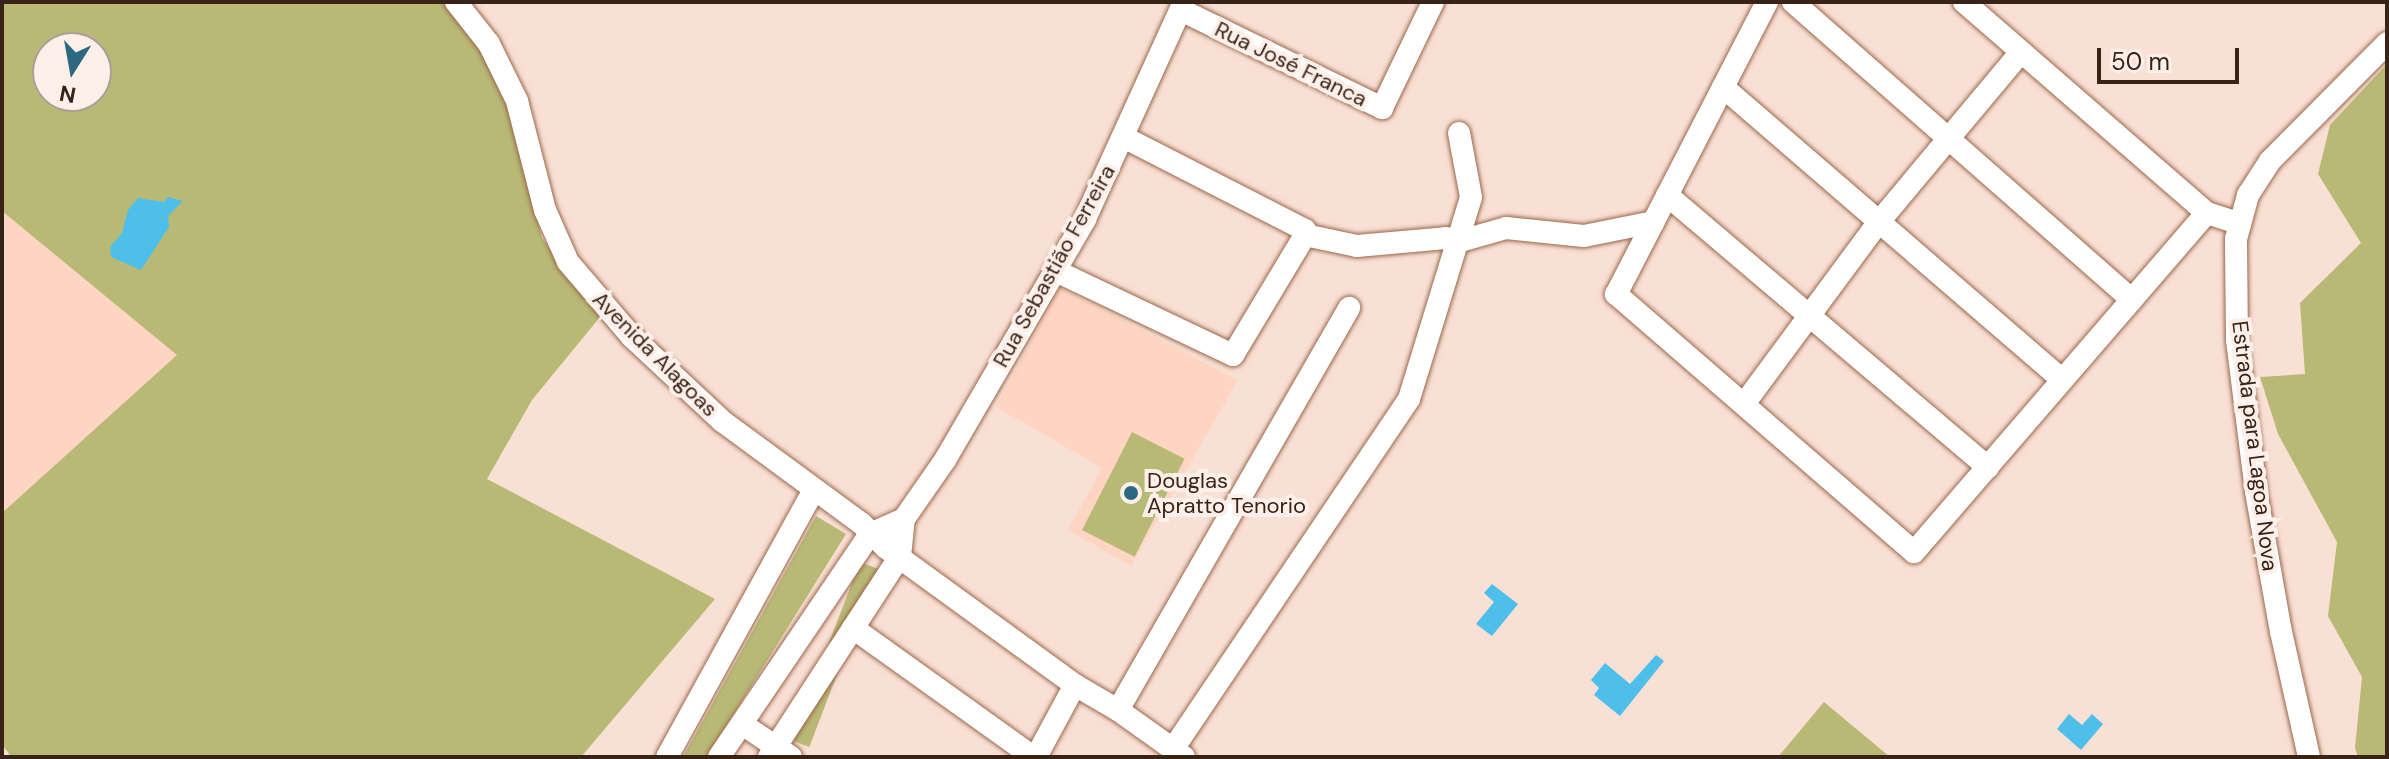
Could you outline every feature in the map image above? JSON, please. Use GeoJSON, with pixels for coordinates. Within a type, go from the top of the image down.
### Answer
{"type":"FeatureCollection","features":[{"type":"Feature","properties":{"kind":"street","name":"Avenida Alagoas"},"geometry":{"type":"LineString","coordinates":[[456,2],[489,44],[517,101],[545,210],[568,262],[632,337],[722,421],[813,491],[1075,685],[1118,710],[1179,753]]}},
{"type":"Feature","properties":{"kind":"street","name":"Rua José Franca"},"geometry":{"type":"LineString","coordinates":[[1182,6],[1382,108],[1433,2]]}},
{"type":"Feature","properties":{"kind":"street"},"geometry":{"type":"LineString","coordinates":[[1767,2],[1616,294],[1914,552],[2207,213]]}},
{"type":"Feature","properties":{"kind":"street"},"geometry":{"type":"LineString","coordinates":[[1793,2],[2132,300]]}},
{"type":"Feature","properties":{"kind":"street"},"geometry":{"type":"LineString","coordinates":[[1964,2],[2207,213],[2240,224]]}},
{"type":"Feature","properties":{"kind":"street","name":"Rua Sebastião Ferreira"},"geometry":{"type":"LineString","coordinates":[[719,757],[879,540],[904,519],[945,460],[1085,219],[1182,6]]}},
{"type":"Feature","properties":{"kind":"street","name":"Estrada para Lagoa Nova"},"geometry":{"type":"LineString","coordinates":[[2309,757],[2281,632],[2254,476],[2237,340],[2236,239],[2248,195],[2270,161],[2387,43]]}},
{"type":"Feature","properties":{"kind":"street"},"geometry":{"type":"LineString","coordinates":[[1744,404],[1878,223],[2021,52]]}},
{"type":"Feature","properties":{"kind":"street"},"geometry":{"type":"LineString","coordinates":[[1723,87],[2062,380]]}},
{"type":"Feature","properties":{"kind":"street"},"geometry":{"type":"LineString","coordinates":[[1179,753],[1409,399],[1471,197],[1459,133]]}},
{"type":"Feature","properties":{"kind":"street"},"geometry":{"type":"LineString","coordinates":[[1123,137],[1306,233],[1357,246],[1446,238],[1457,242],[1506,228],[1584,236],[1654,222]]}},
{"type":"Feature","properties":{"kind":"street"},"geometry":{"type":"LineString","coordinates":[[1667,195],[1988,467]]}},
{"type":"Feature","properties":{"kind":"street"},"geometry":{"type":"LineString","coordinates":[[1056,271],[1233,355],[1306,233]]}},
{"type":"Feature","properties":{"kind":"street"},"geometry":{"type":"LineString","coordinates":[[1118,710],[1349,308]]}},
{"type":"Feature","properties":{"kind":"street"},"geometry":{"type":"LineString","coordinates":[[667,757],[813,491]]}},
{"type":"Feature","properties":{"kind":"street"},"geometry":{"type":"LineString","coordinates":[[879,540],[904,519]]}},
{"type":"Feature","properties":{"kind":"street","name":"Rua Sebastião Ferreira"},"geometry":{"type":"LineString","coordinates":[[779,753],[853,628],[879,540]]}},
{"type":"Feature","properties":{"kind":"street"},"geometry":{"type":"LineString","coordinates":[[853,628],[1034,757],[1075,685]]}},
{"type":"Feature","properties":{"kind":"street"},"geometry":{"type":"LineString","coordinates":[[742,724],[779,753]]}},
{"type":"Feature","properties":{"kind":"shaded area"},"geometry":{"type":"Polygon","coordinates":[[[2,2],[443,2],[483,49],[509,109],[542,238],[600,317],[532,400],[487,479],[715,599],[581,757],[11,757],[2,744],[2,513],[177,355],[2,211],[2,2]]]}},
{"type":"Feature","properties":{"kind":"shaded area"},"geometry":{"type":"Polygon","coordinates":[[[2387,64],[2387,757],[2358,757],[2355,748],[2362,677],[2328,616],[2337,542],[2278,434],[2260,377],[2305,374],[2300,303],[2361,243],[2318,174],[2330,125],[2387,64]]]}},
{"type":"Feature","properties":{"kind":"shaded area"},"geometry":{"type":"Polygon","coordinates":[[[2,211],[178,355],[2,513],[2,211]]]}},
{"type":"Feature","properties":{"kind":"shaded area"},"geometry":{"type":"Polygon","coordinates":[[[1060,288],[1238,380],[1131,566],[1068,530],[1102,468],[996,407],[1060,288]]]}},
{"type":"Feature","properties":{"kind":"shaded area","name":"Douglas Apratto Tenorio"},"geometry":{"type":"Polygon","coordinates":[[[1132,432],[1185,459],[1135,557],[1082,530],[1132,432]]]}},
{"type":"Feature","properties":{"kind":"shaded area"},"geometry":{"type":"Polygon","coordinates":[[[816,516],[846,534],[707,757],[683,757],[816,516]]]}},
{"type":"Feature","properties":{"kind":"shaded area"},"geometry":{"type":"Polygon","coordinates":[[[860,562],[878,569],[809,747],[792,740],[860,562]]]}},
{"type":"Feature","properties":{"kind":"shaded area"},"geometry":{"type":"Polygon","coordinates":[[[1824,702],[1890,757],[1778,757],[1824,702]]]}},
{"type":"Feature","properties":{"kind":"water"},"geometry":{"type":"Polygon","coordinates":[[[168,197],[183,201],[168,216],[169,227],[141,270],[111,257],[110,247],[122,233],[128,210],[138,198],[164,202],[168,197]]]}},
{"type":"Feature","properties":{"kind":"water"},"geometry":{"type":"Polygon","coordinates":[[[1492,584],[1518,604],[1492,636],[1476,624],[1494,602],[1484,593],[1492,584]]]}},
{"type":"Feature","properties":{"kind":"water"},"geometry":{"type":"Polygon","coordinates":[[[1656,655],[1664,661],[1620,716],[1594,695],[1599,688],[1591,680],[1605,663],[1630,684],[1656,655]]]}},
{"type":"Feature","properties":{"kind":"water"},"geometry":{"type":"Polygon","coordinates":[[[2069,714],[2082,725],[2092,714],[2103,724],[2081,750],[2057,729],[2069,714]]]}},
{"type":"Feature","properties":{"kind":"place","name":"Douglas Apratto Tenorio"},"geometry":{"type":"Point","coordinates":[1131,493]}}]}
